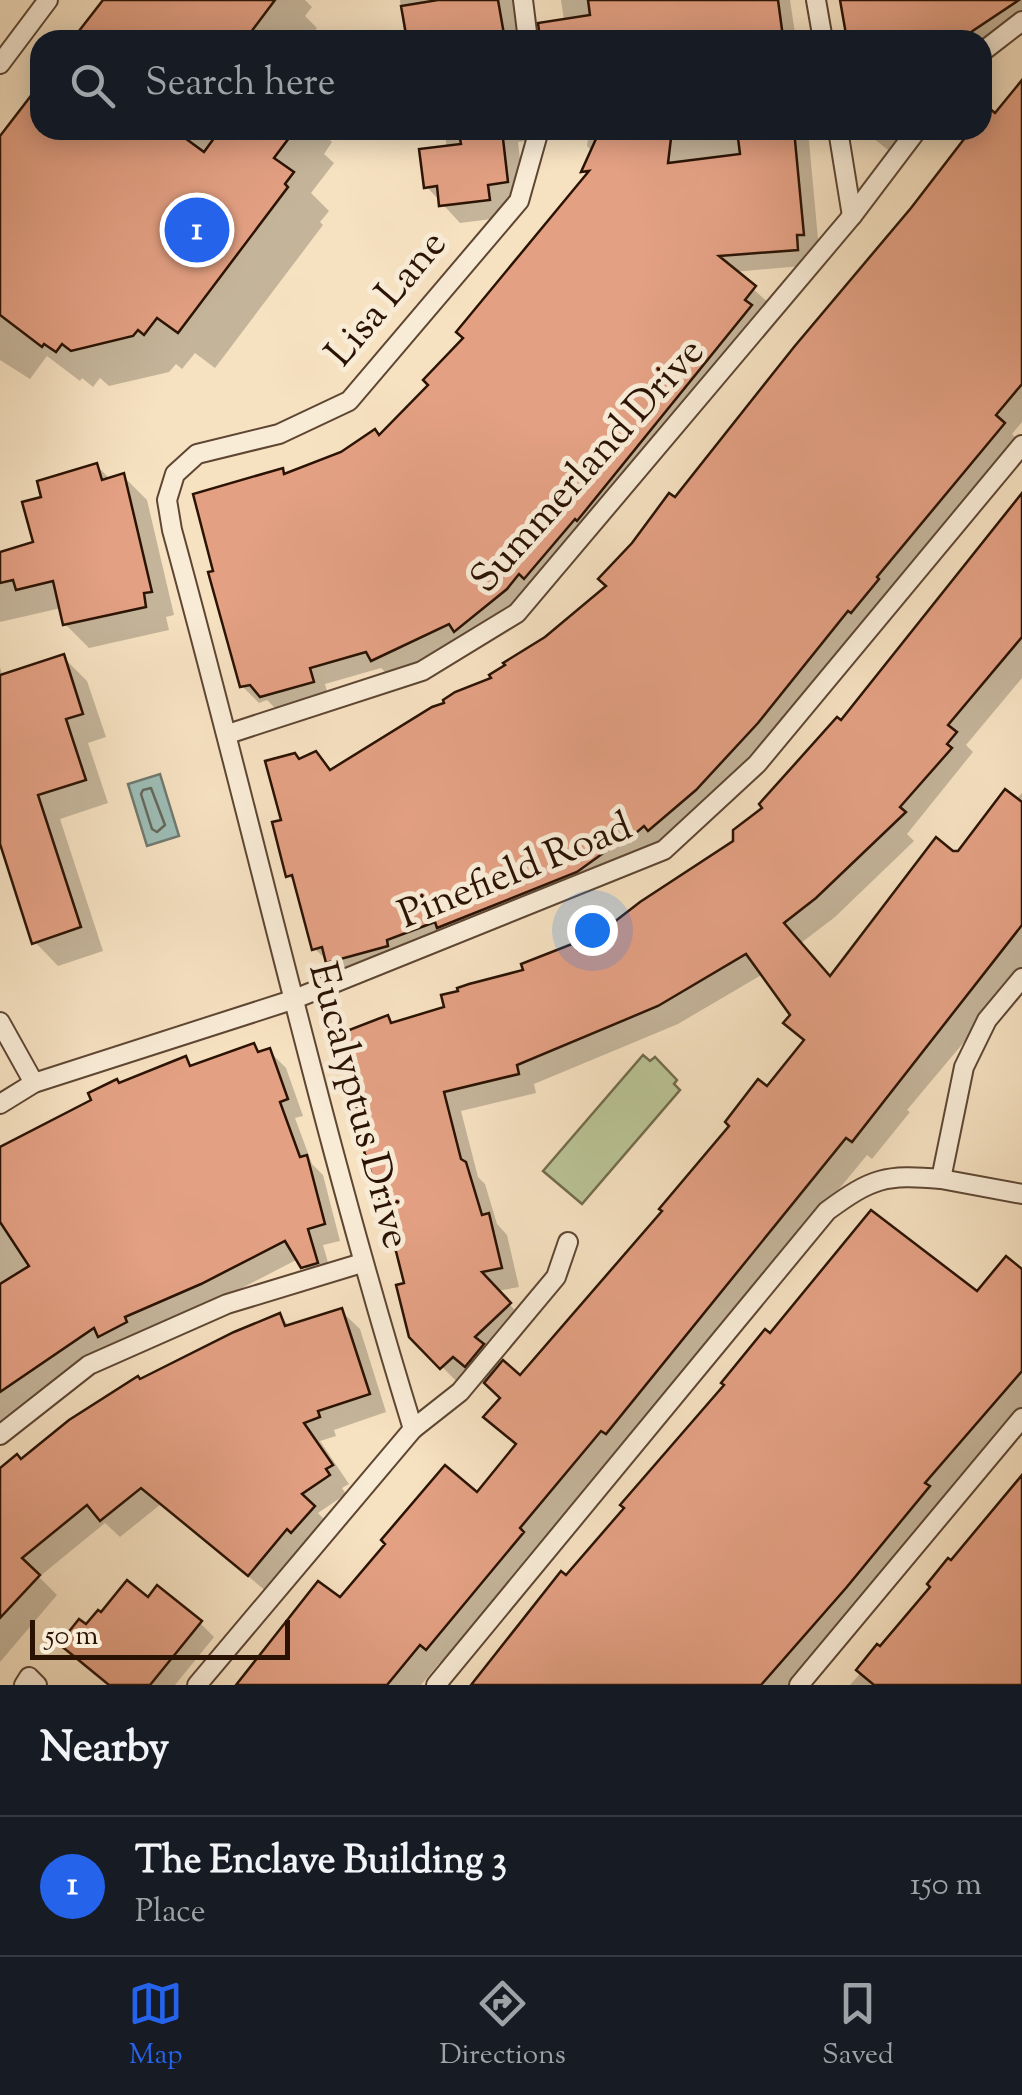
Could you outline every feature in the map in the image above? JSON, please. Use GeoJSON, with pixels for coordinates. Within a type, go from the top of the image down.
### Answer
{"type":"FeatureCollection","features":[{"type":"Feature","properties":{"kind":"lane"},"geometry":{"type":"LineString","coordinates":[[0,64],[48,0]]}},
{"type":"Feature","properties":{"kind":"lane"},"geometry":{"type":"LineString","coordinates":[[523,0],[527,30]]}},
{"type":"Feature","properties":{"kind":"lane"},"geometry":{"type":"LineString","coordinates":[[816,0],[821,30]]}},
{"type":"Feature","properties":{"kind":"lane"},"geometry":{"type":"LineString","coordinates":[[992,44],[1022,22]]}},
{"type":"Feature","properties":{"kind":"lane","name":"Lisa Lane"},"geometry":{"type":"LineString","coordinates":[[175,474],[197,454],[280,434],[349,401],[518,201],[536,140]]}},
{"type":"Feature","properties":{"kind":"lane"},"geometry":{"type":"LineString","coordinates":[[840,140],[852,216]]}},
{"type":"Feature","properties":{"kind":"lane","name":"Summerland Drive"},"geometry":{"type":"LineString","coordinates":[[228,734],[422,671],[517,613],[852,216],[909,140]]}},
{"type":"Feature","properties":{"kind":"lane","name":"Pinefield Road"},"geometry":{"type":"LineString","coordinates":[[0,1104],[34,1083],[292,1000],[664,850],[757,764],[1022,446]]}},
{"type":"Feature","properties":{"kind":"lane","name":"Eucalyptus Drive"},"geometry":{"type":"LineString","coordinates":[[175,474],[167,500],[172,530],[228,734],[292,1000],[362,1263],[413,1429]]}},
{"type":"Feature","properties":{"kind":"lane"},"geometry":{"type":"LineString","coordinates":[[941,1179],[964,1067],[986,1020],[1022,978]]}},
{"type":"Feature","properties":{"kind":"lane"},"geometry":{"type":"LineString","coordinates":[[0,1022],[34,1083]]}},
{"type":"Feature","properties":{"kind":"lane"},"geometry":{"type":"LineString","coordinates":[[436,1685],[827,1211],[859,1187],[895,1175],[1022,1194]]}},
{"type":"Feature","properties":{"kind":"lane"},"geometry":{"type":"LineString","coordinates":[[197,1685],[413,1429],[460,1392],[544,1292],[556,1277],[568,1242]]}},
{"type":"Feature","properties":{"kind":"lane"},"geometry":{"type":"LineString","coordinates":[[0,1435],[89,1364],[227,1304],[362,1263]]}},
{"type":"Feature","properties":{"kind":"lane"},"geometry":{"type":"LineString","coordinates":[[799,1685],[1022,1418]]}},
{"type":"Feature","properties":{"kind":"lane"},"geometry":{"type":"LineString","coordinates":[[24,1685],[30,1677],[37,1685]]}},
{"type":"Feature","properties":{"kind":"green space"},"geometry":{"type":"Polygon","coordinates":[[[643,1055],[650,1061],[655,1057],[677,1080],[674,1084],[680,1090],[582,1204],[543,1171],[643,1055]]]}},
{"type":"Feature","properties":{"kind":"water"},"geometry":{"type":"Polygon","coordinates":[[[160,774],[179,836],[147,846],[128,784],[160,774]]]}},
{"type":"Feature","properties":{"kind":"building"},"geometry":{"type":"Polygon","coordinates":[[[103,0],[275,0],[252,30],[80,30],[103,0]]]}},
{"type":"Feature","properties":{"kind":"building"},"geometry":{"type":"Polygon","coordinates":[[[438,0],[498,0],[503,30],[405,30],[401,6],[438,0]]]}},
{"type":"Feature","properties":{"kind":"building"},"geometry":{"type":"Polygon","coordinates":[[[588,0],[778,0],[782,30],[539,30],[538,23],[590,15],[588,0]]]}},
{"type":"Feature","properties":{"kind":"building"},"geometry":{"type":"Polygon","coordinates":[[[840,0],[1019,0],[974,30],[845,30],[840,0]]]}},
{"type":"Feature","properties":{"kind":"building"},"geometry":{"type":"Polygon","coordinates":[[[1022,80],[1022,384],[996,415],[1005,423],[758,723],[696,790],[648,831],[644,826],[577,872],[437,928],[435,922],[387,940],[388,946],[326,963],[322,947],[312,950],[292,875],[286,877],[272,822],[281,820],[265,761],[295,753],[299,759],[316,751],[330,770],[444,703],[455,692],[491,678],[489,675],[503,663],[545,637],[606,586],[598,579],[632,543],[669,493],[675,497],[963,140],[992,140],[992,110],[995,113],[1022,80]]]}},
{"type":"Feature","properties":{"kind":"building"},"geometry":{"type":"Polygon","coordinates":[[[30,97],[30,140],[188,140],[204,152],[213,140],[288,140],[274,158],[294,172],[285,184],[288,187],[178,333],[157,318],[144,335],[138,330],[133,336],[71,351],[62,344],[56,352],[44,344],[42,347],[0,315],[0,136],[30,97]]]}},
{"type":"Feature","properties":{"kind":"building"},"geometry":{"type":"Polygon","coordinates":[[[460,140],[503,140],[508,182],[488,185],[490,200],[439,206],[437,186],[424,188],[419,149],[461,144],[460,140]]]}},
{"type":"Feature","properties":{"kind":"building"},"geometry":{"type":"Polygon","coordinates":[[[595,140],[671,140],[668,163],[740,154],[738,140],[795,140],[804,235],[797,235],[798,250],[719,256],[756,286],[745,300],[752,305],[577,521],[524,579],[519,574],[507,589],[454,632],[449,624],[371,661],[366,652],[310,668],[314,682],[260,697],[250,685],[240,687],[208,572],[213,571],[193,494],[283,468],[284,474],[341,452],[375,429],[379,435],[428,385],[423,380],[463,338],[456,332],[589,171],[581,172],[595,140]]]}},
{"type":"Feature","properties":{"kind":"building"},"geometry":{"type":"Polygon","coordinates":[[[97,463],[102,480],[124,473],[152,592],[144,593],[146,607],[63,625],[53,581],[16,590],[13,580],[0,583],[0,552],[33,542],[22,502],[41,497],[37,481],[97,463]]]}},
{"type":"Feature","properties":{"kind":"building"},"geometry":{"type":"Polygon","coordinates":[[[1022,493],[1022,637],[948,725],[957,732],[947,744],[952,748],[900,807],[906,812],[816,898],[784,923],[830,976],[936,837],[958,851],[1005,789],[1022,802],[1022,925],[852,1142],[846,1138],[606,1434],[601,1431],[520,1528],[524,1532],[426,1650],[420,1645],[387,1685],[236,1685],[318,1581],[340,1597],[385,1544],[381,1540],[445,1465],[477,1492],[516,1444],[483,1417],[500,1398],[484,1383],[503,1360],[520,1375],[662,1211],[659,1209],[729,1126],[725,1122],[758,1079],[767,1086],[804,1040],[783,1023],[790,1015],[746,954],[658,1006],[517,1065],[519,1074],[444,1092],[461,1159],[466,1162],[482,1215],[489,1213],[502,1268],[482,1272],[511,1303],[475,1337],[484,1344],[465,1367],[453,1357],[440,1369],[409,1337],[396,1285],[404,1283],[383,1200],[380,1201],[362,1145],[353,1108],[357,1107],[356,1094],[339,1037],[388,1015],[391,1023],[444,1007],[441,995],[458,991],[457,988],[523,970],[521,964],[572,944],[578,950],[640,902],[733,841],[733,830],[762,808],[759,804],[837,717],[841,720],[1022,493]]]}},
{"type":"Feature","properties":{"kind":"building"},"geometry":{"type":"Polygon","coordinates":[[[64,654],[83,714],[66,719],[86,780],[38,795],[81,927],[32,944],[0,844],[0,675],[64,654]]]}},
{"type":"Feature","properties":{"kind":"building"},"geometry":{"type":"Polygon","coordinates":[[[254,1043],[258,1052],[270,1048],[288,1099],[280,1102],[300,1157],[307,1155],[325,1224],[308,1229],[318,1263],[301,1268],[285,1241],[125,1317],[127,1322],[98,1337],[94,1328],[0,1392],[0,1284],[29,1266],[0,1222],[0,1147],[91,1100],[88,1093],[117,1079],[119,1083],[186,1056],[190,1066],[254,1043]]]}},
{"type":"Feature","properties":{"kind":"building"},"geometry":{"type":"Polygon","coordinates":[[[871,1210],[977,1291],[1006,1256],[1022,1269],[1022,1371],[925,1483],[930,1486],[846,1588],[761,1685],[471,1685],[561,1571],[566,1575],[624,1508],[620,1505],[724,1385],[721,1383],[765,1329],[770,1333],[871,1210]]]}},
{"type":"Feature","properties":{"kind":"building"},"geometry":{"type":"Polygon","coordinates":[[[342,1308],[370,1394],[318,1411],[320,1417],[304,1423],[333,1465],[326,1469],[330,1475],[302,1494],[315,1506],[291,1533],[287,1529],[248,1576],[141,1488],[100,1521],[87,1505],[22,1558],[40,1575],[0,1618],[0,1468],[17,1454],[21,1459],[69,1420],[138,1376],[140,1379],[280,1313],[285,1326],[342,1308]]]}},
{"type":"Feature","properties":{"kind":"building"},"geometry":{"type":"Polygon","coordinates":[[[1022,1475],[1022,1685],[874,1685],[856,1670],[1022,1475]]]}},
{"type":"Feature","properties":{"kind":"building"},"geometry":{"type":"Polygon","coordinates":[[[127,1580],[148,1597],[157,1585],[202,1621],[150,1685],[109,1685],[59,1644],[79,1619],[86,1624],[98,1610],[101,1612],[127,1580]]]}},
{"type":"Feature","properties":{"kind":"place","name":"The Enclave Building 3"},"geometry":{"type":"Point","coordinates":[197,230]}}]}
